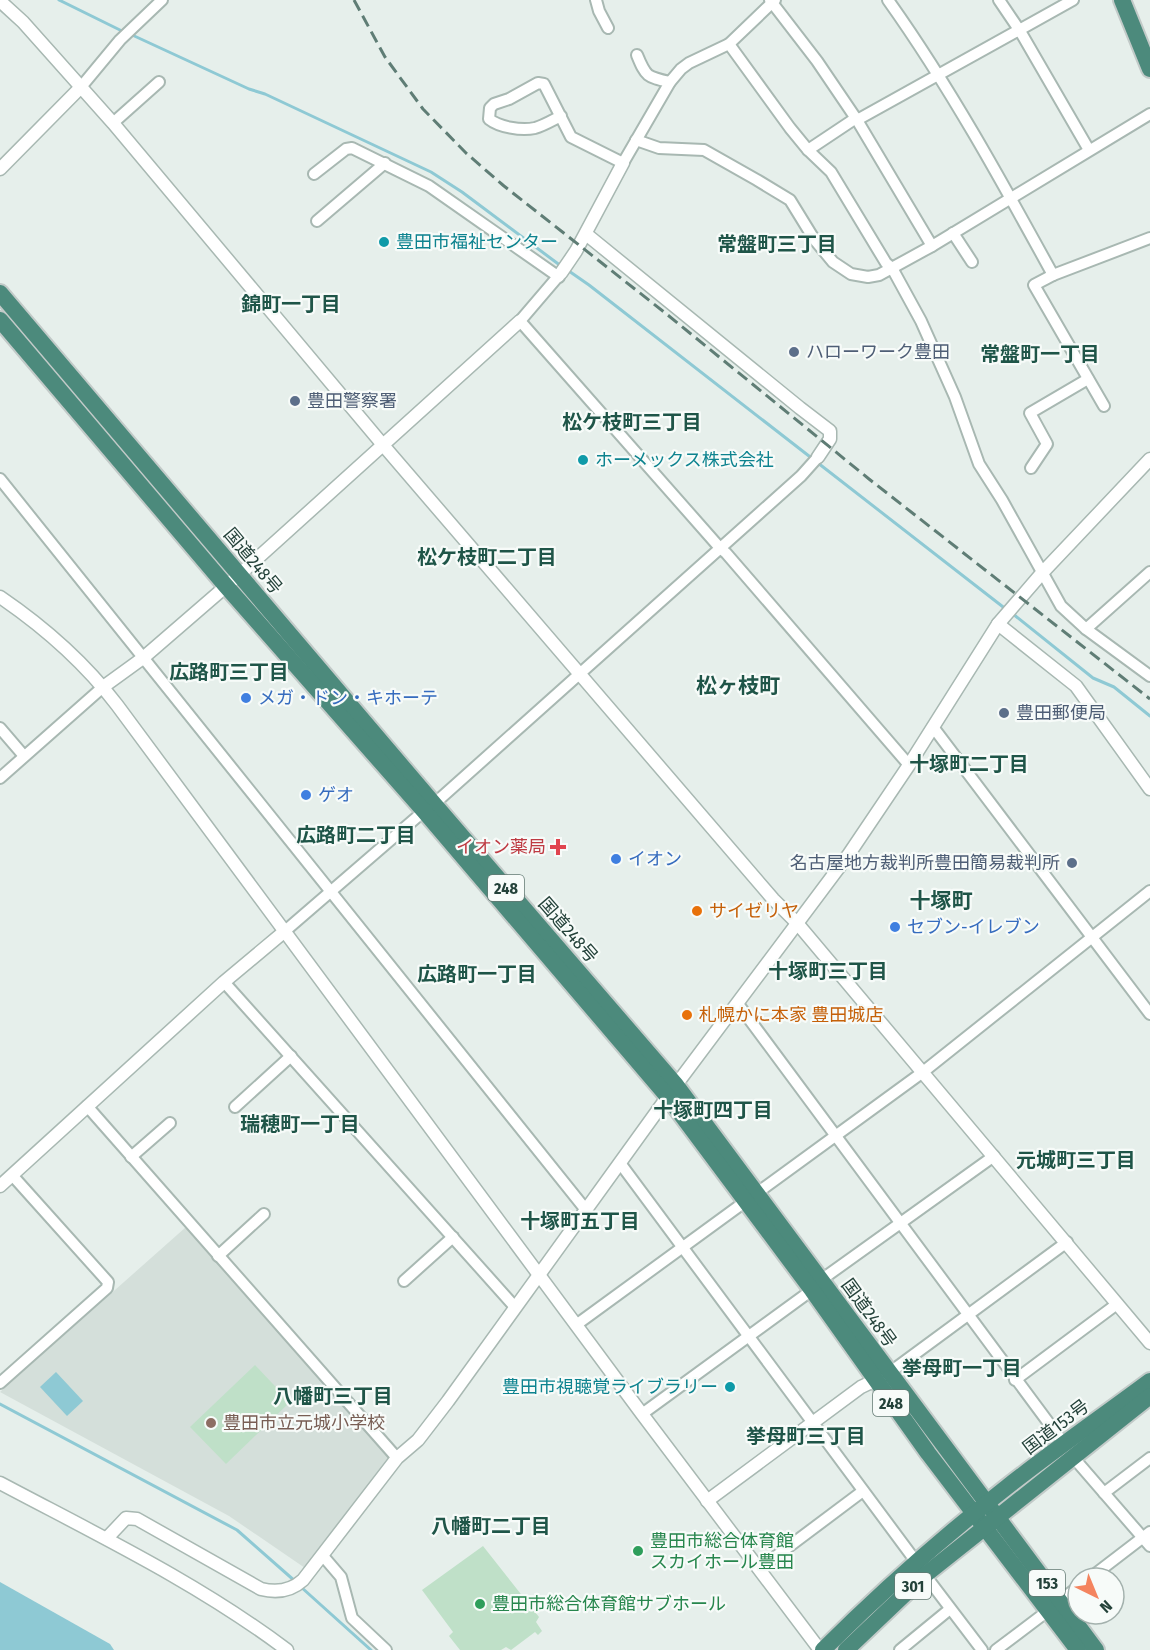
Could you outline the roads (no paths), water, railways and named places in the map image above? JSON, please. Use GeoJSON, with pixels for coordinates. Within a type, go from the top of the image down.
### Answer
{"type":"FeatureCollection","features":[{"type":"Feature","properties":{"kind":"highway"},"geometry":{"type":"LineString","coordinates":[[1122,0],[1150,69]]}},
{"type":"Feature","properties":{"kind":"highway","name":"国道248号"},"geometry":{"type":"LineString","coordinates":[[0,293],[233,580]]}},
{"type":"Feature","properties":{"kind":"highway","name":"国道248号"},"geometry":{"type":"LineString","coordinates":[[0,320],[233,580],[672,1091],[985,1516]]}},
{"type":"Feature","properties":{"kind":"highway","name":"国道153号"},"geometry":{"type":"LineString","coordinates":[[985,1516],[1069,1451],[1150,1381]]}},
{"type":"Feature","properties":{"kind":"highway","name":"国道153号"},"geometry":{"type":"LineString","coordinates":[[1069,1451],[1150,1396]]}},
{"type":"Feature","properties":{"kind":"highway","name":"301"},"geometry":{"type":"LineString","coordinates":[[822,1650],[863,1611],[921,1569],[985,1516]]}},
{"type":"Feature","properties":{"kind":"highway","name":"153"},"geometry":{"type":"LineString","coordinates":[[985,1516],[1054,1605],[1096,1650]]}},
{"type":"Feature","properties":{"kind":"highway","name":"301"},"geometry":{"type":"LineString","coordinates":[[846,1650],[921,1569]]}},
{"type":"Feature","properties":{"kind":"highway","name":"153"},"geometry":{"type":"LineString","coordinates":[[1054,1605],[1078,1650]]}},
{"type":"Feature","properties":{"kind":"street"},"geometry":{"type":"LineString","coordinates":[[0,169],[81,87],[120,40],[162,0]]}},
{"type":"Feature","properties":{"kind":"street"},"geometry":{"type":"LineString","coordinates":[[596,0],[599,12],[608,28]]}},
{"type":"Feature","properties":{"kind":"street"},"geometry":{"type":"LineString","coordinates":[[888,0],[938,75],[1011,198],[1053,275]]}},
{"type":"Feature","properties":{"kind":"street"},"geometry":{"type":"LineString","coordinates":[[999,0],[1020,31],[1089,150]]}},
{"type":"Feature","properties":{"kind":"street"},"geometry":{"type":"LineString","coordinates":[[808,150],[857,119],[1073,0]]}},
{"type":"Feature","properties":{"kind":"street"},"geometry":{"type":"LineString","coordinates":[[0,1],[23,22],[113,123],[578,674],[773,899],[797,923],[1150,1343]]}},
{"type":"Feature","properties":{"kind":"street"},"geometry":{"type":"LineString","coordinates":[[0,778],[103,687],[143,658],[233,580],[520,321],[560,275],[576,251],[670,82],[689,63],[729,44],[772,1],[857,119],[932,246]]}},
{"type":"Feature","properties":{"kind":"street"},"geometry":{"type":"LineString","coordinates":[[729,44],[808,150],[831,172],[886,263],[892,268],[921,321],[955,397],[979,464],[1002,500],[1061,606],[1086,629],[1148,672]]}},
{"type":"Feature","properties":{"kind":"street"},"geometry":{"type":"LineString","coordinates":[[637,55],[648,77],[670,82]]}},
{"type":"Feature","properties":{"kind":"street"},"geometry":{"type":"LineString","coordinates":[[113,123],[159,82]]}},
{"type":"Feature","properties":{"kind":"street"},"geometry":{"type":"LineString","coordinates":[[561,116],[535,128],[509,127],[494,123],[489,118],[490,108],[494,104],[509,99],[538,83],[544,84],[561,116],[571,136],[623,163]]}},
{"type":"Feature","properties":{"kind":"street"},"geometry":{"type":"LineString","coordinates":[[636,140],[659,148],[704,150],[782,195],[790,200],[814,239],[833,262],[850,274],[868,277],[879,275],[932,246],[1150,114]]}},
{"type":"Feature","properties":{"kind":"street"},"geometry":{"type":"LineString","coordinates":[[314,174],[346,149],[352,148],[429,186],[560,275]]}},
{"type":"Feature","properties":{"kind":"street"},"geometry":{"type":"LineString","coordinates":[[317,221],[385,163]]}},
{"type":"Feature","properties":{"kind":"street"},"geometry":{"type":"LineString","coordinates":[[953,233],[972,262]]}},
{"type":"Feature","properties":{"kind":"street"},"geometry":{"type":"LineString","coordinates":[[0,1186],[224,982],[429,807],[801,476],[830,440],[830,431],[586,234]]}},
{"type":"Feature","properties":{"kind":"street"},"geometry":{"type":"LineString","coordinates":[[1104,406],[1034,285],[1053,275],[1150,238]]}},
{"type":"Feature","properties":{"kind":"street"},"geometry":{"type":"LineString","coordinates":[[520,321],[726,553],[909,765]]}},
{"type":"Feature","properties":{"kind":"street"},"geometry":{"type":"LineString","coordinates":[[1031,468],[1047,444],[1030,413],[1088,379]]}},
{"type":"Feature","properties":{"kind":"street"},"geometry":{"type":"LineString","coordinates":[[107,1538],[126,1518],[137,1519],[261,1589],[275,1592],[298,1584],[323,1556],[397,1458],[418,1440],[672,1091],[849,854],[933,728],[998,624],[1042,573],[1150,459]]}},
{"type":"Feature","properties":{"kind":"street"},"geometry":{"type":"LineString","coordinates":[[0,479],[586,1210]]}},
{"type":"Feature","properties":{"kind":"street"},"geometry":{"type":"LineString","coordinates":[[1086,629],[1150,572]]}},
{"type":"Feature","properties":{"kind":"street"},"geometry":{"type":"LineString","coordinates":[[0,597],[66,648],[103,687],[642,1414],[822,1650]]}},
{"type":"Feature","properties":{"kind":"street"},"geometry":{"type":"LineString","coordinates":[[998,624],[1076,686],[1150,789]]}},
{"type":"Feature","properties":{"kind":"street"},"geometry":{"type":"LineString","coordinates":[[0,728],[24,756]]}},
{"type":"Feature","properties":{"kind":"street"},"geometry":{"type":"LineString","coordinates":[[933,728],[1150,1014]]}},
{"type":"Feature","properties":{"kind":"street"},"geometry":{"type":"LineString","coordinates":[[576,1325],[923,1072],[1150,891]]}},
{"type":"Feature","properties":{"kind":"street"},"geometry":{"type":"LineString","coordinates":[[224,982],[515,1307]]}},
{"type":"Feature","properties":{"kind":"street"},"geometry":{"type":"LineString","coordinates":[[738,1004],[1069,1451],[1104,1493],[1148,1539],[1108,1566]]}},
{"type":"Feature","properties":{"kind":"street"},"geometry":{"type":"LineString","coordinates":[[235,1107],[291,1056]]}},
{"type":"Feature","properties":{"kind":"street"},"geometry":{"type":"LineString","coordinates":[[87,1106],[397,1458]]}},
{"type":"Feature","properties":{"kind":"street"},"geometry":{"type":"LineString","coordinates":[[131,1157],[170,1123]]}},
{"type":"Feature","properties":{"kind":"street"},"geometry":{"type":"LineString","coordinates":[[642,1414],[994,1156]]}},
{"type":"Feature","properties":{"kind":"street"},"geometry":{"type":"LineString","coordinates":[[620,1163],[982,1650]]}},
{"type":"Feature","properties":{"kind":"street"},"geometry":{"type":"LineString","coordinates":[[0,1383],[107,1288],[108,1282],[12,1175]]}},
{"type":"Feature","properties":{"kind":"street"},"geometry":{"type":"LineString","coordinates":[[218,1256],[264,1214]]}},
{"type":"Feature","properties":{"kind":"street"},"geometry":{"type":"LineString","coordinates":[[404,1281],[453,1237]]}},
{"type":"Feature","properties":{"kind":"street"},"geometry":{"type":"LineString","coordinates":[[707,1501],[861,1387],[882,1377],[1067,1242]]}},
{"type":"Feature","properties":{"kind":"street"},"geometry":{"type":"LineString","coordinates":[[1015,1380],[1117,1304]]}},
{"type":"Feature","properties":{"kind":"street"},"geometry":{"type":"LineString","coordinates":[[1104,1493],[1150,1458]]}},
{"type":"Feature","properties":{"kind":"street"},"geometry":{"type":"LineString","coordinates":[[0,1483],[107,1538],[185,1582],[287,1650]]}},
{"type":"Feature","properties":{"kind":"street"},"geometry":{"type":"LineString","coordinates":[[759,1569],[863,1491]]}},
{"type":"Feature","properties":{"kind":"street"},"geometry":{"type":"LineString","coordinates":[[323,1556],[341,1577],[352,1618],[386,1650]]}},
{"type":"Feature","properties":{"kind":"street"},"geometry":{"type":"LineString","coordinates":[[996,1650],[1066,1596]]}},
{"type":"Feature","properties":{"kind":"street"},"geometry":{"type":"LineString","coordinates":[[900,1650],[950,1609]]}},
{"type":"Feature","properties":{"kind":"water"},"geometry":{"type":"Polygon","coordinates":[[[56,1372],[83,1401],[67,1416],[40,1387],[56,1372]]]}},
{"type":"Feature","properties":{"kind":"water"},"geometry":{"type":"Polygon","coordinates":[[[0,1582],[110,1644],[114,1650],[0,1650],[0,1582]]]}},
{"type":"Feature","properties":{"kind":"waterway"},"geometry":{"type":"LineString","coordinates":[[59,0],[124,32]]}},
{"type":"Feature","properties":{"kind":"waterway"},"geometry":{"type":"LineString","coordinates":[[130,34],[431,172],[462,192],[561,266]]}},
{"type":"Feature","properties":{"kind":"waterway"},"geometry":{"type":"LineString","coordinates":[[566,269],[1007,610]]}},
{"type":"Feature","properties":{"kind":"waterway"},"geometry":{"type":"LineString","coordinates":[[1013,614],[1093,678],[1114,687],[1150,716]]}},
{"type":"Feature","properties":{"kind":"waterway"},"geometry":{"type":"LineString","coordinates":[[0,1404],[237,1530],[296,1582]]}},
{"type":"Feature","properties":{"kind":"waterway"},"geometry":{"type":"LineString","coordinates":[[301,1587],[371,1650]]}},
{"type":"Feature","properties":{"kind":"railway"},"geometry":{"type":"LineString","coordinates":[[354,0],[385,57],[423,109],[466,153],[869,479],[1150,699]]}},
{"type":"Feature","properties":{"kind":"place","name":"豊田市福祉センター"},"geometry":{"type":"Point","coordinates":[384,242]}},
{"type":"Feature","properties":{"kind":"place","name":"ハローワーク豊田"},"geometry":{"type":"Point","coordinates":[794,352]}},
{"type":"Feature","properties":{"kind":"place","name":"豊田警察署"},"geometry":{"type":"Point","coordinates":[295,401]}},
{"type":"Feature","properties":{"kind":"place","name":"ホーメックス株式会社"},"geometry":{"type":"Point","coordinates":[583,460]}},
{"type":"Feature","properties":{"kind":"place","name":"メガ・ドン・キホーテ"},"geometry":{"type":"Point","coordinates":[246,698]}},
{"type":"Feature","properties":{"kind":"place","name":"豊田郵便局"},"geometry":{"type":"Point","coordinates":[1004,713]}},
{"type":"Feature","properties":{"kind":"place","name":"ゲオ"},"geometry":{"type":"Point","coordinates":[306,795]}},
{"type":"Feature","properties":{"kind":"place","name":"イオン薬局"},"geometry":{"type":"Point","coordinates":[558,847]}},
{"type":"Feature","properties":{"kind":"place","name":"イオン"},"geometry":{"type":"Point","coordinates":[616,859]}},
{"type":"Feature","properties":{"kind":"place","name":"名古屋地方裁判所豊田簡易裁判所"},"geometry":{"type":"Point","coordinates":[1072,863]}},
{"type":"Feature","properties":{"kind":"place","name":"サイゼリヤ"},"geometry":{"type":"Point","coordinates":[697,911]}},
{"type":"Feature","properties":{"kind":"place","name":"セブン-イレブン"},"geometry":{"type":"Point","coordinates":[895,927]}},
{"type":"Feature","properties":{"kind":"place","name":"札幌かに本家 豊田城店"},"geometry":{"type":"Point","coordinates":[687,1015]}},
{"type":"Feature","properties":{"kind":"place","name":"豊田市視聴覚ライブラリー"},"geometry":{"type":"Point","coordinates":[730,1387]}},
{"type":"Feature","properties":{"kind":"place","name":"豊田市立元城小学校"},"geometry":{"type":"Point","coordinates":[211,1423]}},
{"type":"Feature","properties":{"kind":"place","name":"豊田市総合体育館 スカイホール豊田"},"geometry":{"type":"Point","coordinates":[638,1551]}},
{"type":"Feature","properties":{"kind":"place","name":"豊田市総合体育館サブホール"},"geometry":{"type":"Point","coordinates":[480,1604]}},
{"type":"Feature","properties":{"kind":"district","name":"常盤町三丁目"},"geometry":{"type":"Point","coordinates":[777,244]}},
{"type":"Feature","properties":{"kind":"district","name":"錦町一丁目"},"geometry":{"type":"Point","coordinates":[291,304]}},
{"type":"Feature","properties":{"kind":"district","name":"常盤町一丁目"},"geometry":{"type":"Point","coordinates":[1040,354]}},
{"type":"Feature","properties":{"kind":"district","name":"松ケ枝町三丁目"},"geometry":{"type":"Point","coordinates":[632,422]}},
{"type":"Feature","properties":{"kind":"district","name":"松ケ枝町二丁目"},"geometry":{"type":"Point","coordinates":[487,557]}},
{"type":"Feature","properties":{"kind":"district","name":"広路町三丁目"},"geometry":{"type":"Point","coordinates":[229,672]}},
{"type":"Feature","properties":{"kind":"district","name":"松ヶ枝町"},"geometry":{"type":"Point","coordinates":[738,686]}},
{"type":"Feature","properties":{"kind":"district","name":"十塚町二丁目"},"geometry":{"type":"Point","coordinates":[969,764]}},
{"type":"Feature","properties":{"kind":"district","name":"広路町二丁目"},"geometry":{"type":"Point","coordinates":[356,835]}},
{"type":"Feature","properties":{"kind":"district","name":"十塚町"},"geometry":{"type":"Point","coordinates":[941,901]}},
{"type":"Feature","properties":{"kind":"district","name":"十塚町三丁目"},"geometry":{"type":"Point","coordinates":[828,971]}},
{"type":"Feature","properties":{"kind":"district","name":"広路町一丁目"},"geometry":{"type":"Point","coordinates":[477,974]}},
{"type":"Feature","properties":{"kind":"district","name":"十塚町四丁目"},"geometry":{"type":"Point","coordinates":[713,1110]}},
{"type":"Feature","properties":{"kind":"district","name":"瑞穂町一丁目"},"geometry":{"type":"Point","coordinates":[300,1124]}},
{"type":"Feature","properties":{"kind":"district","name":"元城町三丁目"},"geometry":{"type":"Point","coordinates":[1076,1160]}},
{"type":"Feature","properties":{"kind":"district","name":"十塚町五丁目"},"geometry":{"type":"Point","coordinates":[580,1221]}},
{"type":"Feature","properties":{"kind":"district","name":"挙母町一丁目"},"geometry":{"type":"Point","coordinates":[962,1368]}},
{"type":"Feature","properties":{"kind":"district","name":"八幡町三丁目"},"geometry":{"type":"Point","coordinates":[333,1396]}},
{"type":"Feature","properties":{"kind":"district","name":"挙母町三丁目"},"geometry":{"type":"Point","coordinates":[806,1436]}},
{"type":"Feature","properties":{"kind":"district","name":"八幡町二丁目"},"geometry":{"type":"Point","coordinates":[491,1526]}}]}
